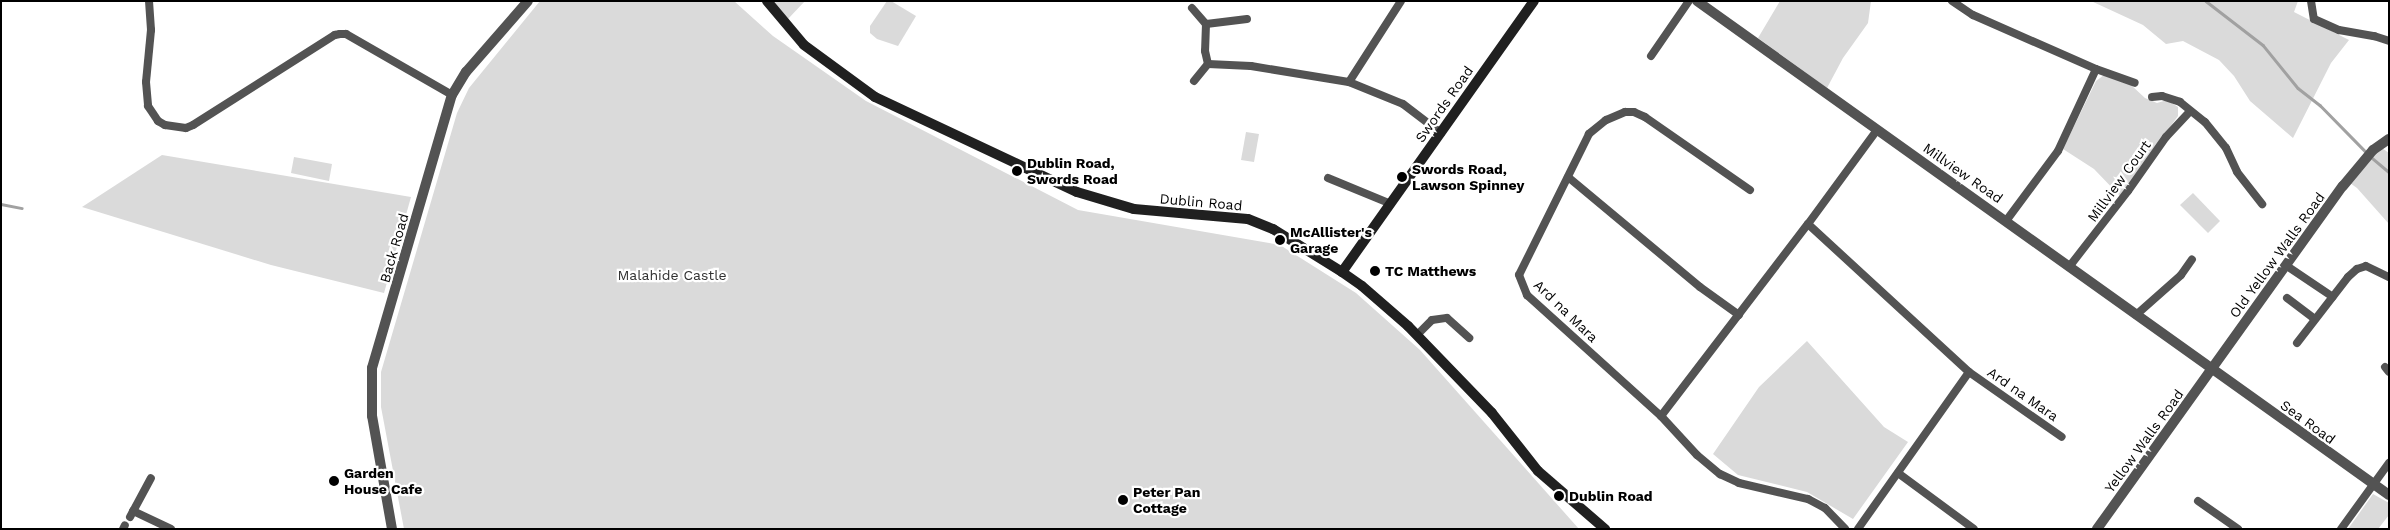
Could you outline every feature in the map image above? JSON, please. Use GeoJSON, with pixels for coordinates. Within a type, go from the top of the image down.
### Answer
{"type":"FeatureCollection","features":[{"type":"Feature","properties":{"kind":"main road","name":"Dublin Road"},"geometry":{"type":"LineString","coordinates":[[767,1],[804,45],[875,97],[1077,192],[1134,209],[1248,219],[1273,229],[1342,272],[1362,286],[1417,335],[1492,414],[1538,472],[1605,529]]}},
{"type":"Feature","properties":{"kind":"main road","name":"Swords Road"},"geometry":{"type":"LineString","coordinates":[[1342,272],[1534,1]]}},
{"type":"Feature","properties":{"kind":"street"},"geometry":{"type":"LineString","coordinates":[[149,1],[151,30],[146,82],[148,106],[158,121],[165,125],[186,128],[193,126],[335,35],[340,34],[346,34],[452,95]]}},
{"type":"Feature","properties":{"kind":"street","name":"Back Road"},"geometry":{"type":"LineString","coordinates":[[392,529],[372,416],[370,391],[372,368],[452,95],[466,72],[528,1]]}},
{"type":"Feature","properties":{"kind":"street"},"geometry":{"type":"LineString","coordinates":[[1349,82],[1401,1]]}},
{"type":"Feature","properties":{"kind":"street"},"geometry":{"type":"LineString","coordinates":[[1651,56],[1689,1]]}},
{"type":"Feature","properties":{"kind":"street","name":"Millview Road"},"geometry":{"type":"LineString","coordinates":[[1697,1],[2213,369]]}},
{"type":"Feature","properties":{"kind":"street"},"geometry":{"type":"LineString","coordinates":[[1952,1],[1973,15],[2135,84]]}},
{"type":"Feature","properties":{"kind":"street"},"geometry":{"type":"LineString","coordinates":[[2311,1],[2314,19],[2340,30],[2374,36],[2389,41]]}},
{"type":"Feature","properties":{"kind":"street"},"geometry":{"type":"LineString","coordinates":[[1192,8],[1206,24],[1205,51],[1208,64]]}},
{"type":"Feature","properties":{"kind":"street"},"geometry":{"type":"LineString","coordinates":[[1206,24],[1246,20]]}},
{"type":"Feature","properties":{"kind":"street"},"geometry":{"type":"LineString","coordinates":[[1208,64],[1251,66],[1349,82],[1403,104],[1441,133]]}},
{"type":"Feature","properties":{"kind":"street"},"geometry":{"type":"LineString","coordinates":[[1194,81],[1208,64]]}},
{"type":"Feature","properties":{"kind":"street"},"geometry":{"type":"LineString","coordinates":[[2006,221],[2058,151],[2096,69]]}},
{"type":"Feature","properties":{"kind":"street"},"geometry":{"type":"LineString","coordinates":[[2152,97],[2172,98],[2216,134],[2226,148],[2236,172],[2262,204]]}},
{"type":"Feature","properties":{"kind":"street","name":"Millview Court"},"geometry":{"type":"LineString","coordinates":[[2069,267],[2128,191],[2166,137],[2190,111]]}},
{"type":"Feature","properties":{"kind":"street","name":"Ard na Mara"},"geometry":{"type":"LineString","coordinates":[[1750,190],[1645,117],[1634,112],[1625,112],[1606,120],[1589,134],[1519,275],[1522,287],[1535,302],[1660,416],[1697,455],[1720,474],[1739,483],[1808,499],[1825,508],[1845,529]]}},
{"type":"Feature","properties":{"kind":"street"},"geometry":{"type":"LineString","coordinates":[[1660,416],[1739,315],[1877,130]]}},
{"type":"Feature","properties":{"kind":"street","name":"Old Yellow Walls Road"},"geometry":{"type":"LineString","coordinates":[[2213,369],[2344,186],[2369,155],[2389,138]]}},
{"type":"Feature","properties":{"kind":"street"},"geometry":{"type":"LineString","coordinates":[[1568,177],[1700,287],[1739,315]]}},
{"type":"Feature","properties":{"kind":"street"},"geometry":{"type":"LineString","coordinates":[[1328,178],[1391,204]]}},
{"type":"Feature","properties":{"kind":"street","name":"Ard na Mara"},"geometry":{"type":"LineString","coordinates":[[1808,224],[1969,372],[2062,436]]}},
{"type":"Feature","properties":{"kind":"street"},"geometry":{"type":"LineString","coordinates":[[2136,315],[2181,274],[2192,259]]}},
{"type":"Feature","properties":{"kind":"street"},"geometry":{"type":"LineString","coordinates":[[2287,266],[2333,297]]}},
{"type":"Feature","properties":{"kind":"street"},"geometry":{"type":"LineString","coordinates":[[2297,343],[2314,318],[2333,297],[2348,276],[2357,269],[2366,266],[2389,277]]}},
{"type":"Feature","properties":{"kind":"street"},"geometry":{"type":"LineString","coordinates":[[2287,298],[2314,318]]}},
{"type":"Feature","properties":{"kind":"street"},"geometry":{"type":"LineString","coordinates":[[1417,335],[1432,320],[1447,318],[1469,338]]}},
{"type":"Feature","properties":{"kind":"street","name":"Sea Road"},"geometry":{"type":"LineString","coordinates":[[2213,369],[2389,495]]}},
{"type":"Feature","properties":{"kind":"street","name":"Yellow Walls Road"},"geometry":{"type":"LineString","coordinates":[[2098,529],[2213,369]]}},
{"type":"Feature","properties":{"kind":"street","name":"Ard na Mara"},"geometry":{"type":"LineString","coordinates":[[1858,529],[1969,372]]}},
{"type":"Feature","properties":{"kind":"street"},"geometry":{"type":"LineString","coordinates":[[2341,529],[2389,463]]}},
{"type":"Feature","properties":{"kind":"street"},"geometry":{"type":"LineString","coordinates":[[1898,473],[1974,529]]}},
{"type":"Feature","properties":{"kind":"street"},"geometry":{"type":"LineString","coordinates":[[151,478],[132,514],[170,529]]}},
{"type":"Feature","properties":{"kind":"street"},"geometry":{"type":"LineString","coordinates":[[2198,501],[2238,529]]}},
{"type":"Feature","properties":{"kind":"green space","name":"Malahide Castle"},"geometry":{"type":"Polygon","coordinates":[[[540,1],[734,1],[773,36],[866,101],[1078,210],[1280,245],[1356,293],[1420,350],[1579,529],[404,529],[381,407],[381,372],[457,113],[469,88],[540,1]]]}},
{"type":"Feature","properties":{"kind":"green space"},"geometry":{"type":"Polygon","coordinates":[[[773,1],[805,1],[787,20],[773,1]]]}},
{"type":"Feature","properties":{"kind":"green space"},"geometry":{"type":"Polygon","coordinates":[[[887,1],[891,1],[916,16],[898,46],[877,39],[870,33],[870,26],[887,1]]]}},
{"type":"Feature","properties":{"kind":"green space"},"geometry":{"type":"Polygon","coordinates":[[[1780,1],[1871,1],[1868,23],[1843,58],[1827,88],[1758,38],[1780,1]]]}},
{"type":"Feature","properties":{"kind":"green space"},"geometry":{"type":"Polygon","coordinates":[[[2091,1],[2298,1],[2294,12],[2349,40],[2331,63],[2293,138],[2250,101],[2234,76],[2219,60],[2183,41],[2166,44],[2143,25],[2091,1]]]}},
{"type":"Feature","properties":{"kind":"green space"},"geometry":{"type":"Polygon","coordinates":[[[2104,75],[2131,85],[2145,98],[2157,103],[2167,100],[2178,107],[2178,116],[2120,196],[2094,169],[2063,149],[2096,81],[2104,75]]]}},
{"type":"Feature","properties":{"kind":"green space"},"geometry":{"type":"Polygon","coordinates":[[[1246,132],[1259,134],[1254,162],[1241,160],[1246,132]]]}},
{"type":"Feature","properties":{"kind":"green space"},"geometry":{"type":"Polygon","coordinates":[[[2379,146],[2389,153],[2389,224],[2357,188],[2347,181],[2379,146]]]}},
{"type":"Feature","properties":{"kind":"green space"},"geometry":{"type":"Polygon","coordinates":[[[162,155],[411,197],[384,293],[271,265],[82,207],[162,155]]]}},
{"type":"Feature","properties":{"kind":"green space"},"geometry":{"type":"Polygon","coordinates":[[[294,157],[332,164],[329,181],[291,173],[294,157]]]}},
{"type":"Feature","properties":{"kind":"green space"},"geometry":{"type":"Polygon","coordinates":[[[2193,193],[2220,221],[2208,233],[2180,205],[2193,193]]]}},
{"type":"Feature","properties":{"kind":"green space"},"geometry":{"type":"Polygon","coordinates":[[[1807,341],[1884,427],[1908,442],[1853,519],[1807,492],[1738,475],[1713,454],[1759,387],[1807,341]]]}},
{"type":"Feature","properties":{"kind":"green space"},"geometry":{"type":"Polygon","coordinates":[[[2373,494],[2389,503],[2389,515],[2378,529],[2348,529],[2373,494]]]}},
{"type":"Feature","properties":{"kind":"waterway"},"geometry":{"type":"LineString","coordinates":[[2206,1],[2263,45],[2298,88],[2320,105],[2367,153]]}},
{"type":"Feature","properties":{"kind":"waterway"},"geometry":{"type":"LineString","coordinates":[[2371,157],[2389,172]]}},
{"type":"Feature","properties":{"kind":"waterway"},"geometry":{"type":"LineString","coordinates":[[1,204],[22,208]]}},
{"type":"Feature","properties":{"kind":"place","name":"Dublin Road, Swords Road"},"geometry":{"type":"Point","coordinates":[1017,171]}},
{"type":"Feature","properties":{"kind":"place","name":"Swords Road, Lawson Spinney"},"geometry":{"type":"Point","coordinates":[1402,177]}},
{"type":"Feature","properties":{"kind":"place","name":"McAllister's Garage"},"geometry":{"type":"Point","coordinates":[1280,240]}},
{"type":"Feature","properties":{"kind":"place","name":"TC Matthews"},"geometry":{"type":"Point","coordinates":[1375,271]}},
{"type":"Feature","properties":{"kind":"place","name":"Garden House Cafe"},"geometry":{"type":"Point","coordinates":[334,481]}},
{"type":"Feature","properties":{"kind":"place","name":"Dublin Road"},"geometry":{"type":"Point","coordinates":[1559,496]}},
{"type":"Feature","properties":{"kind":"place","name":"Peter Pan Cottage"},"geometry":{"type":"Point","coordinates":[1123,500]}}]}
